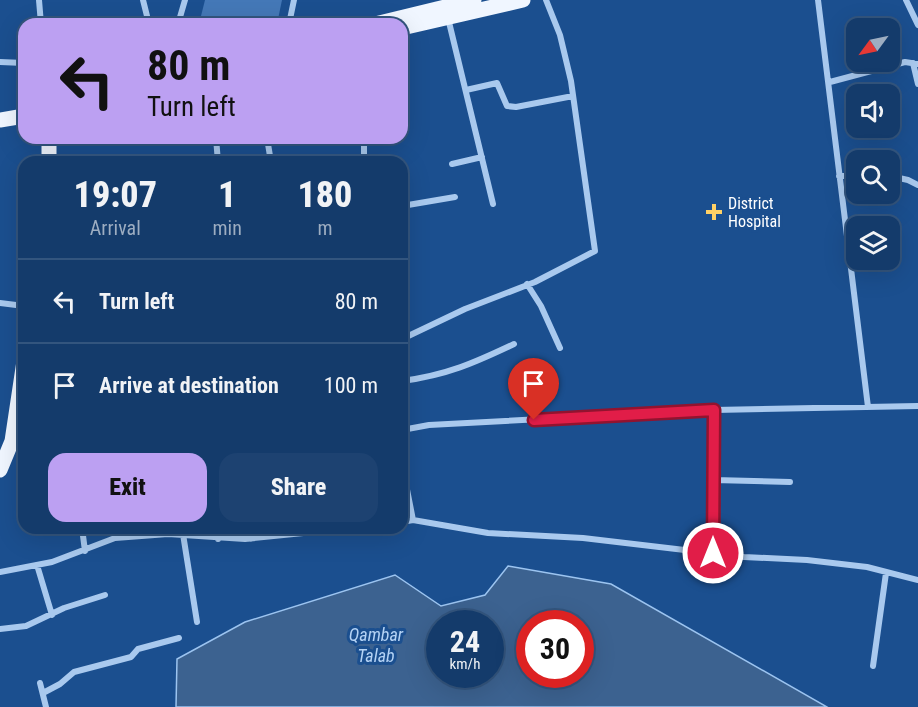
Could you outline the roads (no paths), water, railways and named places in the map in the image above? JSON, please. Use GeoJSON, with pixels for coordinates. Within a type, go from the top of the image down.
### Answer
{"type":"FeatureCollection","features":[{"type":"Feature","properties":{"kind":"main road"},"geometry":{"type":"LineString","coordinates":[[400,18],[474,0]]}},
{"type":"Feature","properties":{"kind":"main road"},"geometry":{"type":"LineString","coordinates":[[408,27],[523,0]]}},
{"type":"Feature","properties":{"kind":"main road"},"geometry":{"type":"LineString","coordinates":[[0,120],[18,117]]}},
{"type":"Feature","properties":{"kind":"main road"},"geometry":{"type":"LineString","coordinates":[[0,470],[6,442],[18,415]]}},
{"type":"Feature","properties":{"kind":"street"},"geometry":{"type":"LineString","coordinates":[[39,0],[40,18]]}},
{"type":"Feature","properties":{"kind":"street"},"geometry":{"type":"LineString","coordinates":[[143,0],[148,18]]}},
{"type":"Feature","properties":{"kind":"street"},"geometry":{"type":"LineString","coordinates":[[180,18],[185,0]]}},
{"type":"Feature","properties":{"kind":"street"},"geometry":{"type":"LineString","coordinates":[[290,18],[294,0]]}},
{"type":"Feature","properties":{"kind":"street"},"geometry":{"type":"LineString","coordinates":[[408,336],[465,309],[527,284],[595,251],[573,96],[560,35],[546,0]]}},
{"type":"Feature","properties":{"kind":"street"},"geometry":{"type":"LineString","coordinates":[[818,0],[830,82],[839,176],[868,407]]}},
{"type":"Feature","properties":{"kind":"street"},"geometry":{"type":"LineString","coordinates":[[906,0],[918,25]]}},
{"type":"Feature","properties":{"kind":"street"},"geometry":{"type":"LineString","coordinates":[[448,17],[493,204]]}},
{"type":"Feature","properties":{"kind":"street"},"geometry":{"type":"LineString","coordinates":[[0,62],[18,63]]}},
{"type":"Feature","properties":{"kind":"street"},"geometry":{"type":"LineString","coordinates":[[830,82],[905,62],[916,63],[918,84]]}},
{"type":"Feature","properties":{"kind":"street"},"geometry":{"type":"LineString","coordinates":[[466,90],[497,83],[507,106],[516,107],[573,96]]}},
{"type":"Feature","properties":{"kind":"street"},"geometry":{"type":"LineString","coordinates":[[452,164],[482,157]]}},
{"type":"Feature","properties":{"kind":"street"},"geometry":{"type":"LineString","coordinates":[[839,176],[846,176]]}},
{"type":"Feature","properties":{"kind":"street"},"geometry":{"type":"LineString","coordinates":[[900,178],[918,185]]}},
{"type":"Feature","properties":{"kind":"street"},"geometry":{"type":"LineString","coordinates":[[408,205],[455,197]]}},
{"type":"Feature","properties":{"kind":"street"},"geometry":{"type":"LineString","coordinates":[[527,284],[541,306],[560,348]]}},
{"type":"Feature","properties":{"kind":"street"},"geometry":{"type":"LineString","coordinates":[[0,303],[18,305]]}},
{"type":"Feature","properties":{"kind":"street"},"geometry":{"type":"LineString","coordinates":[[408,380],[440,376],[464,368],[514,344]]}},
{"type":"Feature","properties":{"kind":"street"},"geometry":{"type":"LineString","coordinates":[[408,429],[429,425],[714,410],[918,406]]}},
{"type":"Feature","properties":{"kind":"street"},"geometry":{"type":"LineString","coordinates":[[713,553],[714,410]]}},
{"type":"Feature","properties":{"kind":"street"},"geometry":{"type":"LineString","coordinates":[[714,480],[790,482]]}},
{"type":"Feature","properties":{"kind":"street"},"geometry":{"type":"LineString","coordinates":[[408,495],[413,520]]}},
{"type":"Feature","properties":{"kind":"street"},"geometry":{"type":"LineString","coordinates":[[408,521],[488,533],[592,538],[713,553],[826,563],[918,580]]}},
{"type":"Feature","properties":{"kind":"street"},"geometry":{"type":"LineString","coordinates":[[83,534],[85,551]]}},
{"type":"Feature","properties":{"kind":"street"},"geometry":{"type":"LineString","coordinates":[[183,534],[197,622]]}},
{"type":"Feature","properties":{"kind":"street"},"geometry":{"type":"LineString","coordinates":[[0,572],[37,566],[85,551],[115,538],[183,534],[218,539],[251,539],[297,534]]}},
{"type":"Feature","properties":{"kind":"street"},"geometry":{"type":"LineString","coordinates":[[218,534],[218,539]]}},
{"type":"Feature","properties":{"kind":"street"},"geometry":{"type":"LineString","coordinates":[[251,534],[251,539]]}},
{"type":"Feature","properties":{"kind":"street"},"geometry":{"type":"LineString","coordinates":[[37,566],[52,615]]}},
{"type":"Feature","properties":{"kind":"street"},"geometry":{"type":"LineString","coordinates":[[873,666],[886,573]]}},
{"type":"Feature","properties":{"kind":"street"},"geometry":{"type":"LineString","coordinates":[[0,629],[26,626],[64,608],[105,596]]}},
{"type":"Feature","properties":{"kind":"street"},"geometry":{"type":"LineString","coordinates":[[43,693],[60,684],[74,672],[131,657],[138,650],[179,638]]}},
{"type":"Feature","properties":{"kind":"street"},"geometry":{"type":"LineString","coordinates":[[40,683],[46,707]]}},
{"type":"Feature","properties":{"kind":"water","name":"Qambar Talab"},"geometry":{"type":"Polygon","coordinates":[[[508,566],[611,584],[827,707],[176,707],[177,659],[245,622],[395,575],[441,606],[485,595],[508,566]]]}},
{"type":"Feature","properties":{"kind":"place","name":"District Hospital"},"geometry":{"type":"Point","coordinates":[714,212]}}]}
